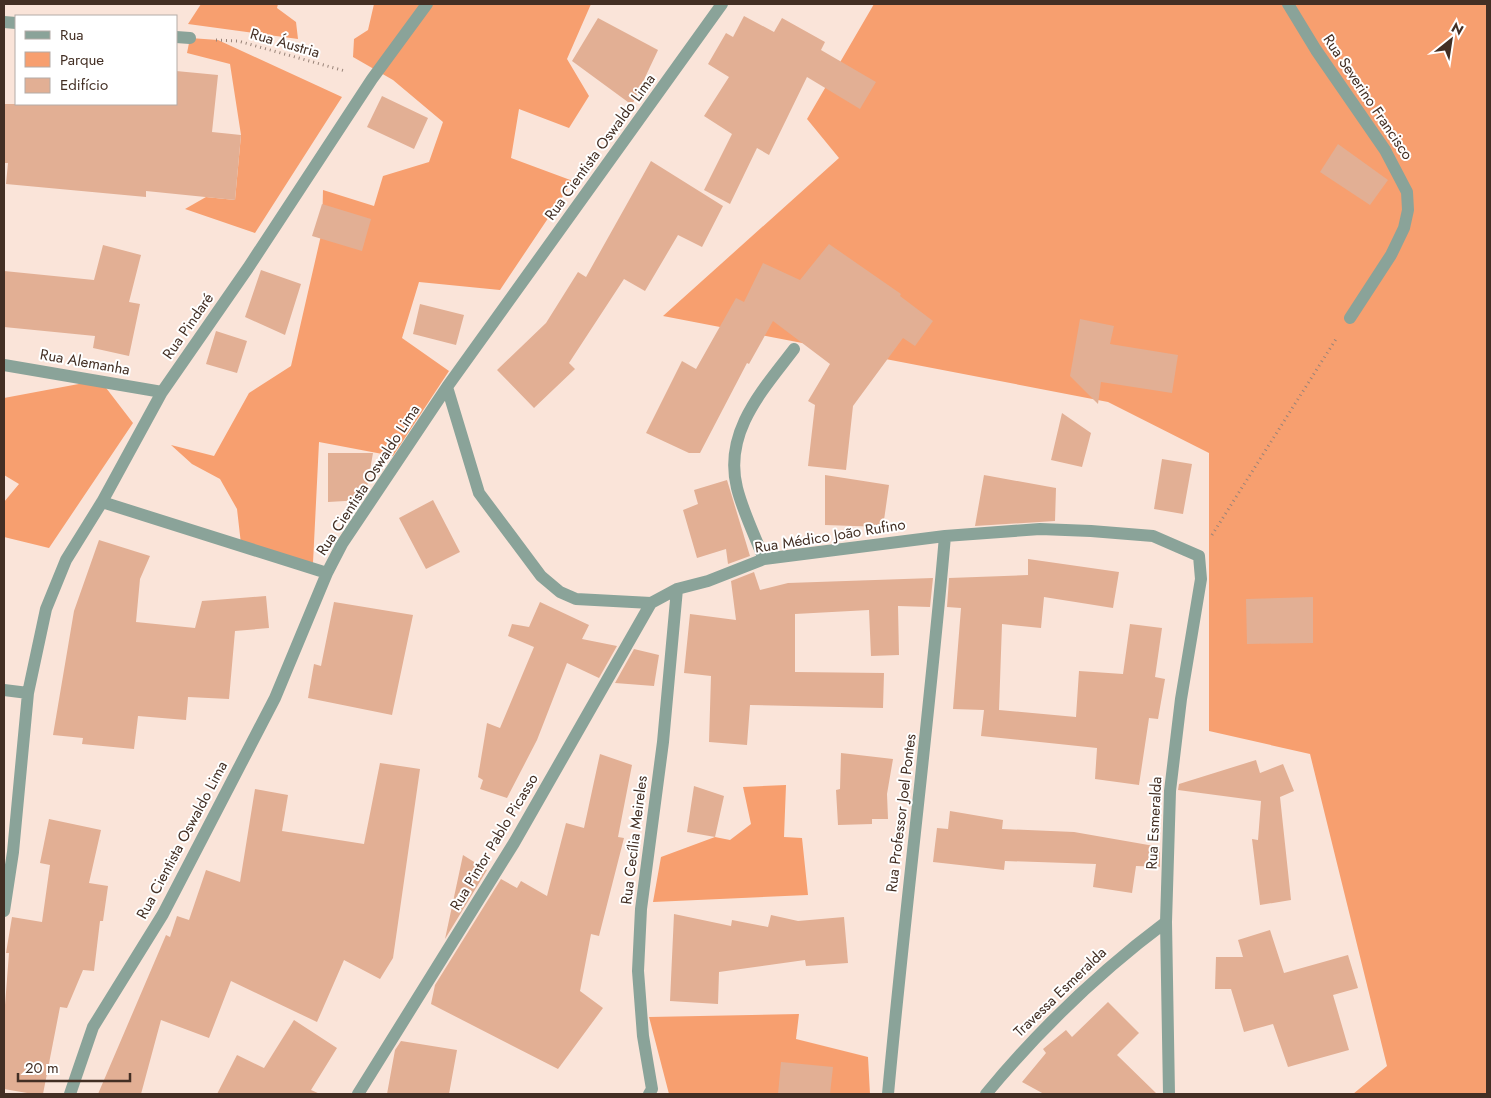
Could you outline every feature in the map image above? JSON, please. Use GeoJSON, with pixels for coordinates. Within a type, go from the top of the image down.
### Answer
{"type":"FeatureCollection","features":[{"type":"Feature","properties":{"kind":"street","name":"Rua Pindaré"},"geometry":{"type":"LineString","coordinates":[[4,911],[13,852],[28,694],[46,608],[66,560],[102,502],[162,392],[248,268],[372,79],[428,4]]}},
{"type":"Feature","properties":{"kind":"street","name":"Rua Cientista Oswaldo Lima"},"geometry":{"type":"LineString","coordinates":[[70,1094],[93,1026],[163,914],[270,707],[327,574],[342,544],[448,387],[722,4]]}},
{"type":"Feature","properties":{"kind":"street","name":"Rua Severino Francisco"},"geometry":{"type":"LineString","coordinates":[[1288,4],[1316,50],[1385,150],[1407,192],[1408,210],[1404,228],[1391,255],[1350,318]]}},
{"type":"Feature","properties":{"kind":"street"},"geometry":{"type":"LineString","coordinates":[[178,37],[190,38]]}},
{"type":"Feature","properties":{"kind":"street"},"geometry":{"type":"LineString","coordinates":[[764,559],[737,488],[733,462],[736,439],[759,395],[794,349]]}},
{"type":"Feature","properties":{"kind":"street","name":"Rua Alemanha"},"geometry":{"type":"LineString","coordinates":[[4,365],[162,392]]}},
{"type":"Feature","properties":{"kind":"street"},"geometry":{"type":"LineString","coordinates":[[448,387],[479,492],[541,576],[560,592],[576,599],[651,603]]}},
{"type":"Feature","properties":{"kind":"street"},"geometry":{"type":"LineString","coordinates":[[102,502],[327,574]]}},
{"type":"Feature","properties":{"kind":"street","name":"Rua Médico João Rufino"},"geometry":{"type":"LineString","coordinates":[[651,603],[677,589],[708,581],[764,559],[945,536],[1040,529],[1091,531],[1153,536],[1199,556]]}},
{"type":"Feature","properties":{"kind":"street","name":"Rua Professor Joel Pontes"},"geometry":{"type":"LineString","coordinates":[[888,1094],[900,958],[934,662],[945,536]]}},
{"type":"Feature","properties":{"kind":"street","name":"Rua Esmeralda"},"geometry":{"type":"LineString","coordinates":[[1169,1094],[1166,922],[1170,791],[1181,699],[1201,579],[1199,556]]}},
{"type":"Feature","properties":{"kind":"street","name":"Rua Cecília Meireles"},"geometry":{"type":"LineString","coordinates":[[649,1094],[652,1089],[643,1036],[638,971],[641,918],[663,742],[677,589]]}},
{"type":"Feature","properties":{"kind":"street","name":"Rua Pintor Pablo Picasso"},"geometry":{"type":"LineString","coordinates":[[358,1094],[399,1031],[514,843],[651,603]]}},
{"type":"Feature","properties":{"kind":"street"},"geometry":{"type":"LineString","coordinates":[[4,690],[28,694]]}},
{"type":"Feature","properties":{"kind":"street","name":"Travessa Esmeralda"},"geometry":{"type":"LineString","coordinates":[[986,1094],[1017,1057],[1082,993],[1121,956],[1166,922]]}},
{"type":"Feature","properties":{"kind":"path","name":"Rua Áustria"},"geometry":{"type":"LineString","coordinates":[[190,38],[238,41],[372,79]]}},
{"type":"Feature","properties":{"kind":"path"},"geometry":{"type":"LineString","coordinates":[[1199,556],[1350,318]]}},
{"type":"Feature","properties":{"kind":"green space"},"geometry":{"type":"Polygon","coordinates":[[[201,4],[278,4],[277,8],[296,22],[298,39],[188,24],[201,4]]]}},
{"type":"Feature","properties":{"kind":"green space"},"geometry":{"type":"Polygon","coordinates":[[[374,4],[591,4],[567,59],[589,96],[569,128],[519,109],[511,158],[573,181],[500,290],[419,282],[402,338],[449,371],[393,456],[319,442],[313,563],[241,544],[237,509],[220,479],[192,464],[171,445],[214,456],[249,393],[291,366],[322,231],[323,190],[374,206],[383,176],[429,162],[443,122],[393,80],[353,57],[354,39],[368,30],[374,4]]]}},
{"type":"Feature","properties":{"kind":"green space"},"geometry":{"type":"Polygon","coordinates":[[[874,4],[1487,4],[1487,1094],[1353,1094],[1387,1066],[1310,754],[1209,731],[1209,453],[1108,402],[663,316],[839,158],[807,119],[874,4]]]}},
{"type":"Feature","properties":{"kind":"green space"},"geometry":{"type":"Polygon","coordinates":[[[190,38],[218,40],[342,97],[255,233],[185,209],[206,197],[235,200],[241,135],[230,64],[187,53],[190,38]]]}},
{"type":"Feature","properties":{"kind":"green space"},"geometry":{"type":"Polygon","coordinates":[[[100,380],[133,423],[49,548],[4,537],[4,502],[19,484],[4,475],[4,398],[100,380]]]}},
{"type":"Feature","properties":{"kind":"green space"},"geometry":{"type":"Polygon","coordinates":[[[786,785],[784,837],[802,838],[808,895],[653,902],[661,857],[715,837],[730,840],[751,824],[743,787],[786,785]]]}},
{"type":"Feature","properties":{"kind":"green space"},"geometry":{"type":"Polygon","coordinates":[[[799,1014],[796,1039],[868,1057],[870,1094],[669,1094],[649,1017],[799,1014]]]}},
{"type":"Feature","properties":{"kind":"building"},"geometry":{"type":"Polygon","coordinates":[[[744,16],[774,32],[782,18],[825,42],[821,50],[876,82],[860,109],[807,77],[769,155],[757,148],[730,204],[704,190],[732,134],[704,116],[729,77],[708,64],[726,33],[733,37],[744,16]]]}},
{"type":"Feature","properties":{"kind":"building"},"geometry":{"type":"Polygon","coordinates":[[[598,18],[658,50],[632,105],[572,61],[598,18]]]}},
{"type":"Feature","properties":{"kind":"building"},"geometry":{"type":"Polygon","coordinates":[[[178,71],[218,75],[212,132],[241,135],[235,200],[146,191],[146,197],[6,184],[8,163],[4,163],[4,104],[178,105],[178,71]]]}},
{"type":"Feature","properties":{"kind":"building"},"geometry":{"type":"Polygon","coordinates":[[[382,96],[428,118],[414,149],[367,127],[382,96]]]}},
{"type":"Feature","properties":{"kind":"building"},"geometry":{"type":"Polygon","coordinates":[[[1338,144],[1388,180],[1370,205],[1320,172],[1338,144]]]}},
{"type":"Feature","properties":{"kind":"building"},"geometry":{"type":"Polygon","coordinates":[[[651,161],[723,206],[702,247],[678,235],[645,291],[624,279],[569,363],[575,369],[534,408],[497,370],[546,323],[578,272],[586,277],[651,161]]]}},
{"type":"Feature","properties":{"kind":"building"},"geometry":{"type":"Polygon","coordinates":[[[322,204],[371,219],[362,251],[312,236],[322,204]]]}},
{"type":"Feature","properties":{"kind":"building"},"geometry":{"type":"Polygon","coordinates":[[[829,244],[901,294],[900,296],[933,321],[915,346],[903,338],[853,406],[846,470],[808,466],[815,405],[808,401],[830,364],[773,321],[749,364],[747,363],[700,453],[689,453],[646,433],[682,361],[696,369],[736,298],[744,302],[763,263],[800,280],[829,244]]]}},
{"type":"Feature","properties":{"kind":"building"},"geometry":{"type":"Polygon","coordinates":[[[103,245],[141,255],[129,302],[140,304],[129,356],[93,348],[95,336],[4,327],[4,271],[94,280],[103,245]]]}},
{"type":"Feature","properties":{"kind":"building"},"geometry":{"type":"Polygon","coordinates":[[[261,270],[301,284],[285,335],[245,317],[261,270]]]}},
{"type":"Feature","properties":{"kind":"building"},"geometry":{"type":"Polygon","coordinates":[[[420,304],[464,315],[456,345],[413,334],[420,304]]]}},
{"type":"Feature","properties":{"kind":"building"},"geometry":{"type":"Polygon","coordinates":[[[1080,319],[1114,326],[1110,344],[1178,355],[1172,393],[1101,382],[1098,404],[1070,376],[1080,319]]]}},
{"type":"Feature","properties":{"kind":"building"},"geometry":{"type":"Polygon","coordinates":[[[216,331],[247,341],[237,373],[206,364],[216,331]]]}},
{"type":"Feature","properties":{"kind":"building"},"geometry":{"type":"Polygon","coordinates":[[[1062,413],[1091,433],[1082,467],[1051,460],[1062,413]]]}},
{"type":"Feature","properties":{"kind":"building"},"geometry":{"type":"Polygon","coordinates":[[[328,453],[373,453],[366,493],[362,500],[328,502],[328,453]]]}},
{"type":"Feature","properties":{"kind":"building"},"geometry":{"type":"Polygon","coordinates":[[[1162,459],[1192,464],[1183,514],[1154,509],[1162,459]]]}},
{"type":"Feature","properties":{"kind":"building"},"geometry":{"type":"Polygon","coordinates":[[[825,475],[889,485],[883,527],[825,525],[825,475]]]}},
{"type":"Feature","properties":{"kind":"building"},"geometry":{"type":"Polygon","coordinates":[[[984,475],[1056,488],[1055,521],[975,526],[984,475]]]}},
{"type":"Feature","properties":{"kind":"building"},"geometry":{"type":"Polygon","coordinates":[[[727,480],[750,556],[728,564],[726,549],[697,558],[683,510],[698,504],[694,490],[727,480]]]}},
{"type":"Feature","properties":{"kind":"building"},"geometry":{"type":"Polygon","coordinates":[[[433,500],[460,552],[426,569],[399,518],[433,500]]]}},
{"type":"Feature","properties":{"kind":"building"},"geometry":{"type":"Polygon","coordinates":[[[99,540],[150,556],[140,579],[136,622],[195,628],[202,601],[266,596],[269,628],[235,631],[229,699],[188,697],[186,720],[138,716],[134,749],[82,744],[83,738],[53,735],[74,611],[99,540]]]}},
{"type":"Feature","properties":{"kind":"building"},"geometry":{"type":"Polygon","coordinates":[[[1028,559],[1119,572],[1113,608],[1044,597],[1041,628],[1002,624],[999,710],[1076,717],[1079,671],[1123,674],[1130,624],[1162,628],[1155,677],[1165,679],[1158,719],[1149,718],[1139,785],[1095,779],[1097,748],[981,736],[984,710],[953,709],[961,608],[947,607],[949,578],[1028,575],[1028,559]]]}},
{"type":"Feature","properties":{"kind":"building"},"geometry":{"type":"Polygon","coordinates":[[[754,572],[760,590],[788,583],[933,578],[930,607],[898,606],[899,655],[871,656],[869,610],[795,614],[795,672],[884,673],[883,708],[750,705],[747,745],[709,742],[711,676],[684,673],[690,614],[736,620],[731,581],[754,572]]]}},
{"type":"Feature","properties":{"kind":"building"},"geometry":{"type":"Polygon","coordinates":[[[1313,597],[1313,643],[1247,644],[1246,599],[1313,597]]]}},
{"type":"Feature","properties":{"kind":"building"},"geometry":{"type":"Polygon","coordinates":[[[334,602],[413,615],[392,715],[308,698],[314,664],[321,666],[334,602]]]}},
{"type":"Feature","properties":{"kind":"building"},"geometry":{"type":"Polygon","coordinates":[[[540,602],[589,625],[582,639],[617,646],[599,678],[567,663],[537,740],[507,798],[480,789],[483,780],[478,777],[487,723],[500,728],[534,647],[508,636],[512,624],[529,627],[540,602]]]}},
{"type":"Feature","properties":{"kind":"building"},"geometry":{"type":"Polygon","coordinates":[[[634,649],[659,655],[654,686],[615,683],[634,649]]]}},
{"type":"Feature","properties":{"kind":"building"},"geometry":{"type":"Polygon","coordinates":[[[841,753],[893,759],[887,794],[888,819],[872,819],[872,824],[838,825],[836,790],[840,789],[841,753]]]}},
{"type":"Feature","properties":{"kind":"building"},"geometry":{"type":"Polygon","coordinates":[[[600,754],[632,765],[618,837],[624,838],[599,936],[591,934],[580,991],[603,1008],[558,1069],[431,1004],[435,985],[501,879],[517,888],[521,881],[547,896],[566,823],[584,828],[600,754]]]}},
{"type":"Feature","properties":{"kind":"building"},"geometry":{"type":"Polygon","coordinates":[[[1256,760],[1260,773],[1283,764],[1294,791],[1280,797],[1291,900],[1260,905],[1252,839],[1258,840],[1261,801],[1178,790],[1179,784],[1256,760]]]}},
{"type":"Feature","properties":{"kind":"building"},"geometry":{"type":"Polygon","coordinates":[[[380,763],[420,769],[393,958],[380,979],[344,960],[317,1022],[231,981],[209,1038],[161,1020],[141,1094],[98,1094],[166,935],[170,937],[177,916],[189,920],[206,870],[240,882],[255,789],[288,795],[282,831],[364,844],[380,763]]]}},
{"type":"Feature","properties":{"kind":"building"},"geometry":{"type":"Polygon","coordinates":[[[694,786],[724,796],[715,837],[687,832],[694,786]]]}},
{"type":"Feature","properties":{"kind":"building"},"geometry":{"type":"Polygon","coordinates":[[[950,811],[1003,820],[1002,829],[1074,832],[1160,847],[1160,867],[1136,866],[1132,893],[1093,887],[1096,864],[1005,861],[1004,870],[933,862],[937,828],[948,829],[950,811]]]}},
{"type":"Feature","properties":{"kind":"building"},"geometry":{"type":"Polygon","coordinates":[[[49,819],[101,830],[89,883],[108,886],[103,921],[100,921],[94,971],[83,970],[67,1008],[60,1007],[43,1094],[33,1094],[4,1089],[4,1018],[9,953],[6,953],[12,917],[42,922],[50,865],[40,863],[49,819]]]}},
{"type":"Feature","properties":{"kind":"building"},"geometry":{"type":"Polygon","coordinates":[[[463,855],[487,870],[445,939],[463,855]]]}},
{"type":"Feature","properties":{"kind":"building"},"geometry":{"type":"Polygon","coordinates":[[[674,914],[731,926],[732,920],[768,927],[771,915],[798,921],[844,917],[848,963],[806,966],[805,960],[719,972],[718,1004],[670,1001],[674,914]]]}},
{"type":"Feature","properties":{"kind":"building"},"geometry":{"type":"Polygon","coordinates":[[[1270,930],[1284,973],[1348,955],[1358,988],[1333,995],[1349,1050],[1288,1067],[1273,1024],[1244,1032],[1231,989],[1215,989],[1216,957],[1243,957],[1238,940],[1270,930]]]}},
{"type":"Feature","properties":{"kind":"building"},"geometry":{"type":"Polygon","coordinates":[[[1108,1002],[1139,1033],[1117,1055],[1157,1094],[1044,1094],[1022,1082],[1046,1053],[1043,1049],[1066,1030],[1072,1037],[1108,1002]]]}},
{"type":"Feature","properties":{"kind":"building"},"geometry":{"type":"Polygon","coordinates":[[[294,1020],[337,1048],[311,1090],[320,1094],[217,1094],[237,1055],[264,1068],[294,1020]]]}},
{"type":"Feature","properties":{"kind":"building"},"geometry":{"type":"Polygon","coordinates":[[[401,1041],[457,1050],[449,1094],[387,1094],[395,1050],[401,1041]]]}},
{"type":"Feature","properties":{"kind":"building"},"geometry":{"type":"Polygon","coordinates":[[[781,1062],[833,1067],[830,1094],[778,1094],[781,1062]]]}}]}
